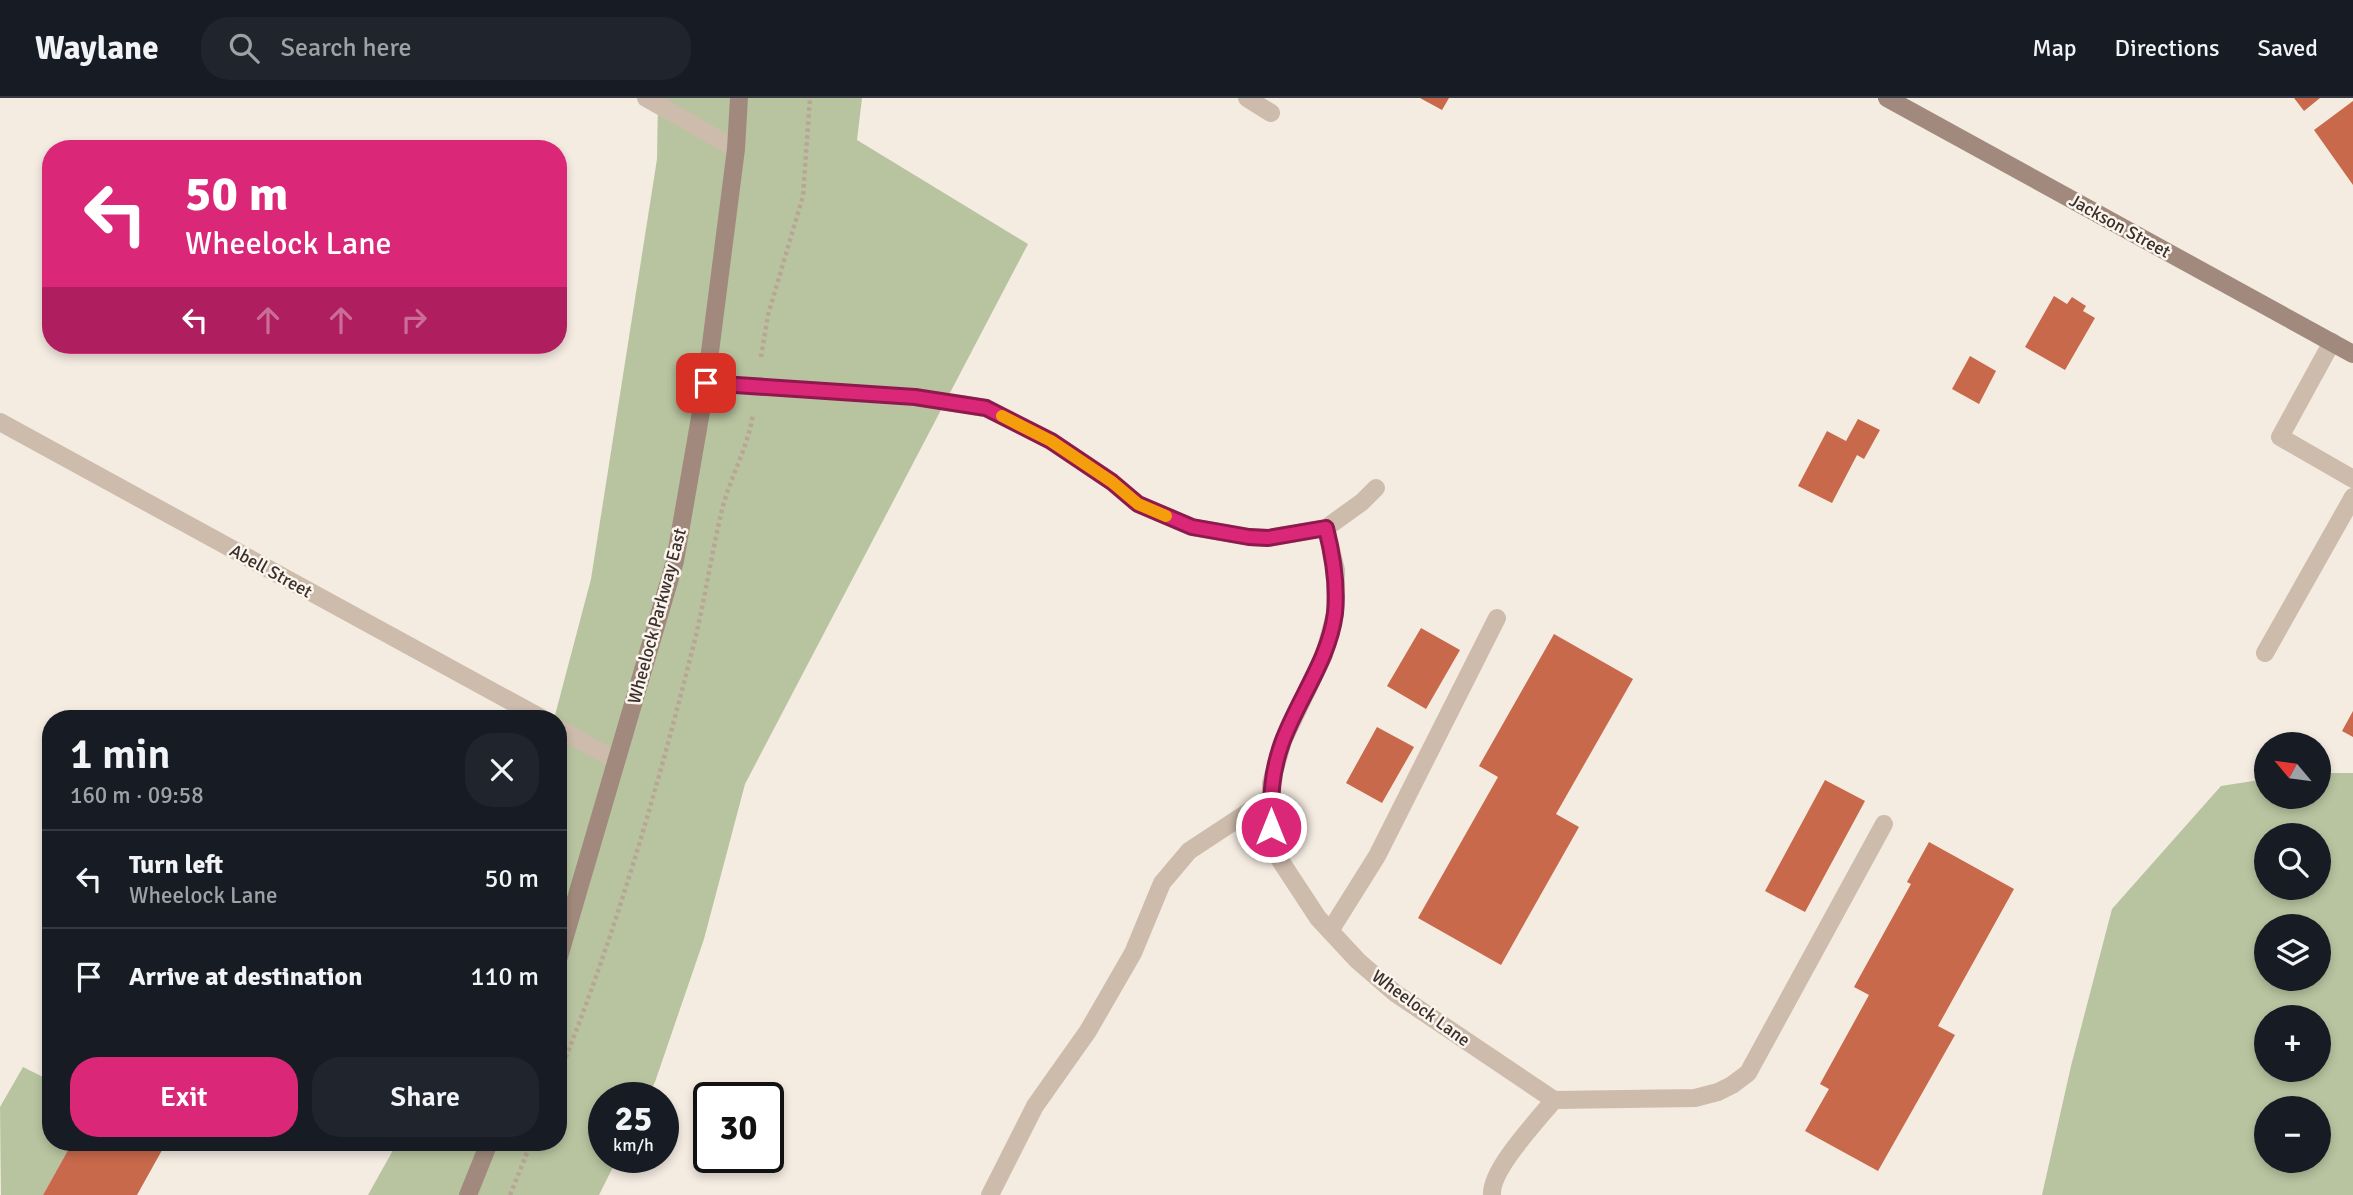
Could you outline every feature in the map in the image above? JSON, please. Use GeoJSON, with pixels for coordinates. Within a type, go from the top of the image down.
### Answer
{"type":"FeatureCollection","features":[{"type":"Feature","properties":{"kind":"street"},"geometry":{"type":"LineString","coordinates":[[646,98],[736,149]]}},
{"type":"Feature","properties":{"kind":"street","name":"Wheelock Parkway East"},"geometry":{"type":"LineString","coordinates":[[567,930],[675,561],[706,383],[736,149],[739,98]]}},
{"type":"Feature","properties":{"kind":"street"},"geometry":{"type":"LineString","coordinates":[[1247,98],[1271,113]]}},
{"type":"Feature","properties":{"kind":"street","name":"Jackson Street"},"geometry":{"type":"LineString","coordinates":[[1887,98],[2353,354]]}},
{"type":"Feature","properties":{"kind":"street"},"geometry":{"type":"LineString","coordinates":[[2332,342],[2280,437],[2353,479]]}},
{"type":"Feature","properties":{"kind":"street"},"geometry":{"type":"LineString","coordinates":[[706,383],[915,397],[986,408],[1051,441],[1112,482],[1138,504],[1192,527],[1259,538],[1326,528],[1362,502],[1376,488]]}},
{"type":"Feature","properties":{"kind":"street","name":"Abell Street"},"geometry":{"type":"LineString","coordinates":[[0,422],[527,710]]}},
{"type":"Feature","properties":{"kind":"street"},"geometry":{"type":"LineString","coordinates":[[2265,653],[2353,497]]}},
{"type":"Feature","properties":{"kind":"street","name":"Wheelock Lane"},"geometry":{"type":"LineString","coordinates":[[1326,528],[1336,570],[1335,614],[1324,655],[1283,741],[1271,783],[1271,827],[1278,857],[1318,918],[1358,961],[1395,993],[1554,1101]]}},
{"type":"Feature","properties":{"kind":"street"},"geometry":{"type":"LineString","coordinates":[[1330,930],[1377,856],[1497,618]]}},
{"type":"Feature","properties":{"kind":"street"},"geometry":{"type":"LineString","coordinates":[[567,733],[617,761]]}},
{"type":"Feature","properties":{"kind":"street"},"geometry":{"type":"LineString","coordinates":[[990,1195],[1035,1106],[1088,1031],[1133,953],[1162,883],[1189,851],[1271,797]]}},
{"type":"Feature","properties":{"kind":"street"},"geometry":{"type":"LineString","coordinates":[[1492,1195],[1496,1177],[1507,1160],[1554,1101],[1695,1098],[1718,1092],[1748,1073],[1884,824]]}},
{"type":"Feature","properties":{"kind":"street"},"geometry":{"type":"LineString","coordinates":[[468,1195],[486,1151]]}},
{"type":"Feature","properties":{"kind":"path"},"geometry":{"type":"LineString","coordinates":[[567,1055],[582,1018],[645,827],[697,632],[723,507],[750,435],[768,315],[803,196],[810,98]]}},
{"type":"Feature","properties":{"kind":"path"},"geometry":{"type":"LineString","coordinates":[[510,1195],[528,1151]]}},
{"type":"Feature","properties":{"kind":"green space"},"geometry":{"type":"Polygon","coordinates":[[[658,98],[862,98],[857,140],[1028,244],[745,784],[704,939],[655,1082],[588,1082],[588,1173],[610,1173],[599,1195],[368,1195],[393,1151],[567,1151],[567,710],[556,710],[591,579],[657,159],[658,98]]]}},
{"type":"Feature","properties":{"kind":"green space"},"geometry":{"type":"Polygon","coordinates":[[[2331,773],[2353,773],[2353,1195],[2042,1195],[2071,1066],[2112,909],[2221,786],[2254,781],[2254,809],[2331,809],[2331,773]]]}},
{"type":"Feature","properties":{"kind":"green space"},"geometry":{"type":"Polygon","coordinates":[[[23,1067],[42,1076],[42,1151],[68,1151],[43,1195],[1,1195],[0,1107],[23,1067]]]}},
{"type":"Feature","properties":{"kind":"building"},"geometry":{"type":"Polygon","coordinates":[[[1420,98],[1449,98],[1442,110],[1420,98]]]}},
{"type":"Feature","properties":{"kind":"building"},"geometry":{"type":"Polygon","coordinates":[[[2294,98],[2320,98],[2304,111],[2294,98]]]}},
{"type":"Feature","properties":{"kind":"building"},"geometry":{"type":"Polygon","coordinates":[[[2353,101],[2353,185],[2314,130],[2353,101]]]}},
{"type":"Feature","properties":{"kind":"building"},"geometry":{"type":"Polygon","coordinates":[[[2054,296],[2067,304],[2072,297],[2086,306],[2083,311],[2095,318],[2065,370],[2025,347],[2054,296]]]}},
{"type":"Feature","properties":{"kind":"building"},"geometry":{"type":"Polygon","coordinates":[[[1970,356],[1996,371],[1979,404],[1952,389],[1970,356]]]}},
{"type":"Feature","properties":{"kind":"building"},"geometry":{"type":"Polygon","coordinates":[[[1858,419],[1880,430],[1864,459],[1857,455],[1832,503],[1798,486],[1827,431],[1846,441],[1858,419]]]}},
{"type":"Feature","properties":{"kind":"building"},"geometry":{"type":"Polygon","coordinates":[[[1421,628],[1460,650],[1426,709],[1387,686],[1421,628]]]}},
{"type":"Feature","properties":{"kind":"building"},"geometry":{"type":"Polygon","coordinates":[[[1554,634],[1633,679],[1556,814],[1579,827],[1501,965],[1418,918],[1498,777],[1479,766],[1554,634]]]}},
{"type":"Feature","properties":{"kind":"building"},"geometry":{"type":"Polygon","coordinates":[[[2353,711],[2353,737],[2342,731],[2353,711]]]}},
{"type":"Feature","properties":{"kind":"building"},"geometry":{"type":"Polygon","coordinates":[[[1377,727],[1414,747],[1382,803],[1346,783],[1377,727]]]}},
{"type":"Feature","properties":{"kind":"building"},"geometry":{"type":"Polygon","coordinates":[[[1825,780],[1865,801],[1805,912],[1765,891],[1825,780]]]}},
{"type":"Feature","properties":{"kind":"building"},"geometry":{"type":"Polygon","coordinates":[[[1929,842],[2014,889],[1938,1026],[1955,1035],[1878,1171],[1805,1131],[1829,1089],[1820,1084],[1869,995],[1854,987],[1911,884],[1907,882],[1929,842]]]}},
{"type":"Feature","properties":{"kind":"building"},"geometry":{"type":"Polygon","coordinates":[[[68,1151],[162,1151],[137,1195],[43,1195],[68,1151]]]}},
{"type":"Feature","properties":{"kind":"slow traffic"},"geometry":{"type":"LineString","coordinates":[[1002,416],[1051,441],[1112,482],[1138,504],[1166,516]]}},
{"type":"Feature","properties":{"kind":"route"},"geometry":{"type":"LineString","coordinates":[[706,383],[915,397],[986,408],[1051,441],[1112,482],[1138,504],[1192,527],[1268,538],[1326,528],[1336,570],[1335,614],[1324,655],[1283,741],[1271,783],[1271,827]]}}]}
